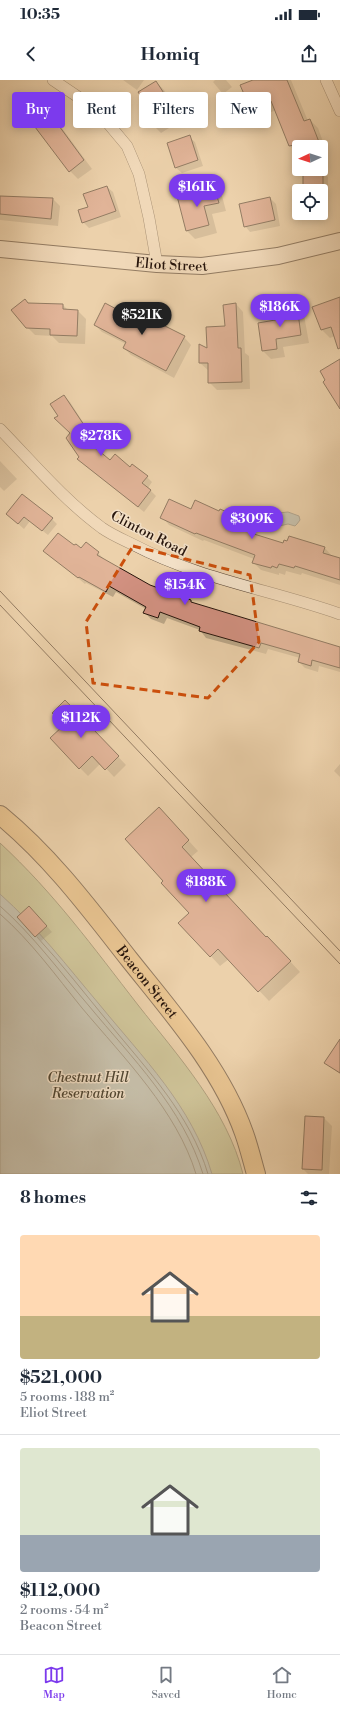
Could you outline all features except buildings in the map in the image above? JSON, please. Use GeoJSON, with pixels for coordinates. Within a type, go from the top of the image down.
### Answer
{"type":"FeatureCollection","features":[{"type":"Feature","properties":{"kind":"main road","name":"Beacon Street"},"geometry":{"type":"LineString","coordinates":[[0,815],[37,848],[72,886],[190,1037],[228,1098],[244,1133],[256,1174]]}},
{"type":"Feature","properties":{"kind":"street"},"geometry":{"type":"LineString","coordinates":[[53,80],[96,109],[127,146],[139,174],[157,264]]}},
{"type":"Feature","properties":{"kind":"street"},"geometry":{"type":"LineString","coordinates":[[326,80],[340,111]]}},
{"type":"Feature","properties":{"kind":"street","name":"Eliot Street"},"geometry":{"type":"LineString","coordinates":[[0,249],[157,264],[202,266],[278,256],[340,241]]}},
{"type":"Feature","properties":{"kind":"street","name":"Clinton Road"},"geometry":{"type":"LineString","coordinates":[[0,429],[75,506],[103,529],[151,554],[188,569],[340,614]]}},
{"type":"Feature","properties":{"kind":"highlighted area"},"geometry":{"type":"Polygon","coordinates":[[[133,546],[250,575],[259,642],[208,698],[93,683],[86,622],[133,546]]]}},
{"type":"Feature","properties":{"kind":"green space","name":"Chestnut Hill Reservation"},"geometry":{"type":"Polygon","coordinates":[[[0,843],[56,901],[185,1064],[200,1085],[225,1128],[236,1150],[243,1174],[0,1174],[0,843]]]}},
{"type":"Feature","properties":{"kind":"water"},"geometry":{"type":"Polygon","coordinates":[[[288,512],[299,516],[300,520],[295,526],[288,524],[279,526],[275,524],[273,517],[278,513],[288,512]]]}},
{"type":"Feature","properties":{"kind":"water","name":"Chestnut Hill Reservation"},"geometry":{"type":"Polygon","coordinates":[[[0,894],[27,920],[51,947],[149,1064],[179,1105],[192,1126],[203,1149],[212,1174],[0,1174],[0,894]]]}},
{"type":"Feature","properties":{"kind":"tram line"},"geometry":{"type":"LineString","coordinates":[[0,591],[340,951]]}},
{"type":"Feature","properties":{"kind":"tram line"},"geometry":{"type":"LineString","coordinates":[[0,605],[340,964]]}}]}
